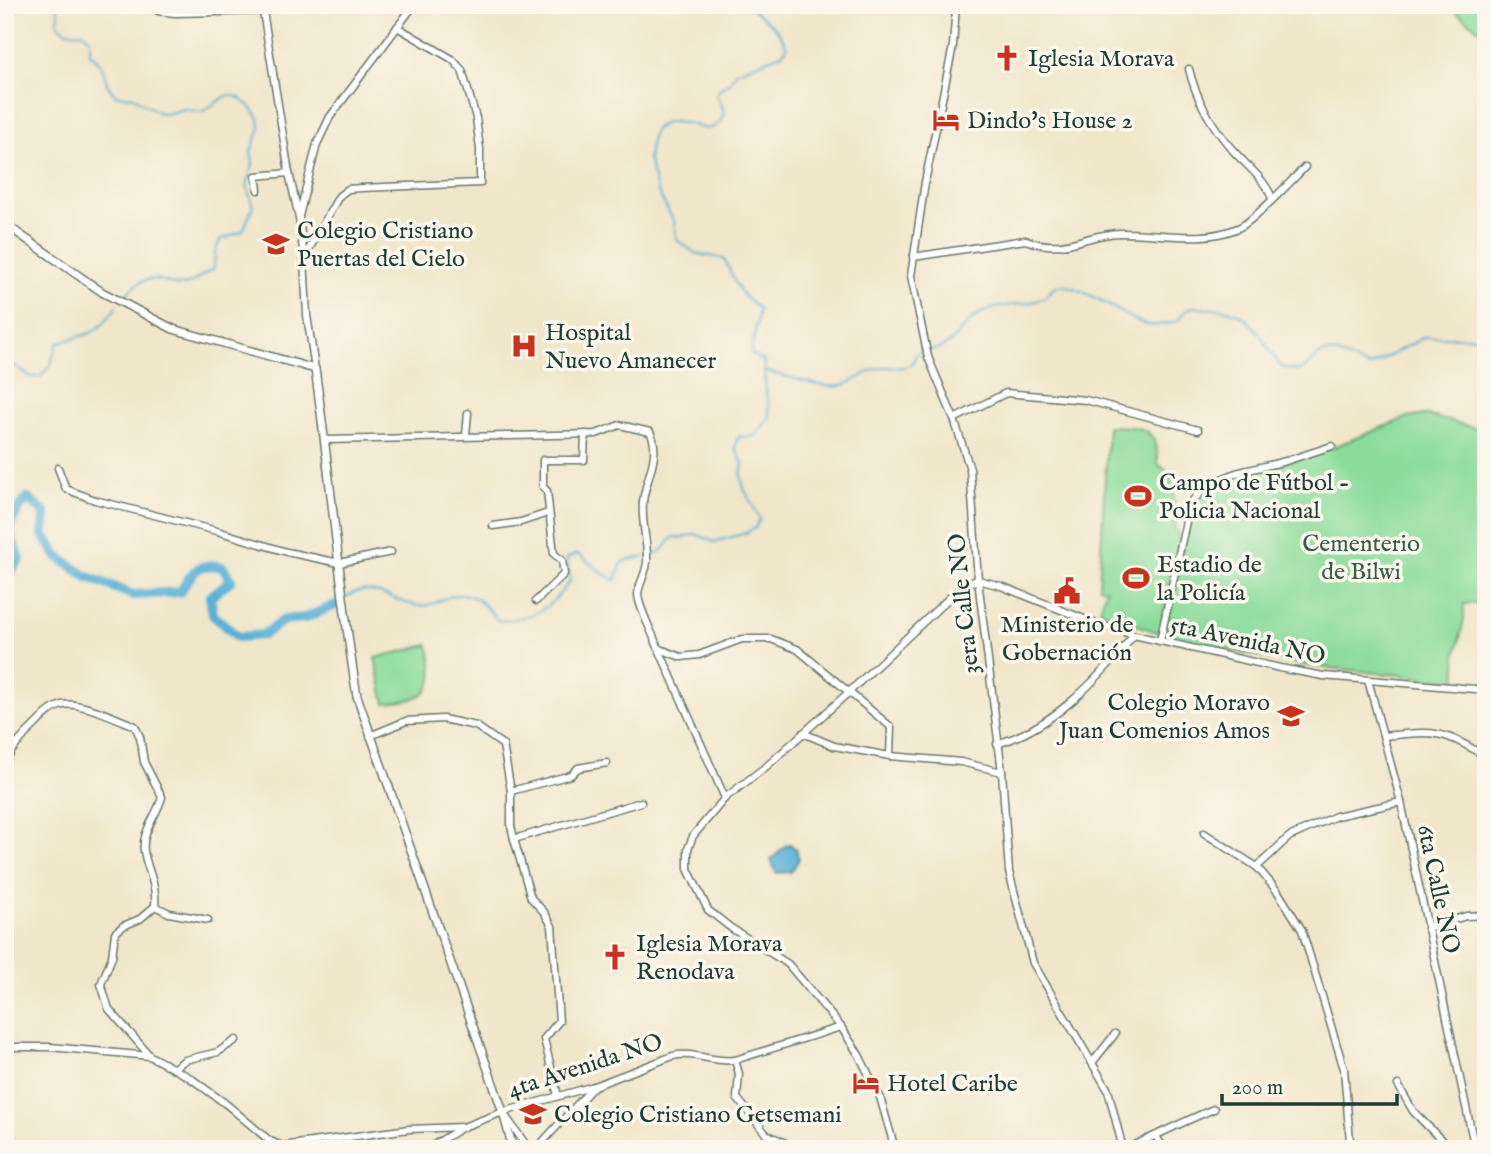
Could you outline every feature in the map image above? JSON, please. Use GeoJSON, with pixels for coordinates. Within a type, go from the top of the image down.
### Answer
{"type":"FeatureCollection","features":[{"type":"Feature","properties":{"kind":"main road"},"geometry":{"type":"LineString","coordinates":[[5,224],[102,292],[173,329],[315,369],[326,440],[343,606],[357,696],[503,1112],[513,1149]]}},
{"type":"Feature","properties":{"kind":"street"},"geometry":{"type":"LineString","coordinates":[[148,5],[158,11],[175,13],[262,8],[299,218],[307,314],[315,369]]}},
{"type":"Feature","properties":{"kind":"street"},"geometry":{"type":"LineString","coordinates":[[299,218],[317,144],[330,117],[414,5]]}},
{"type":"Feature","properties":{"kind":"street","name":"3era Calle NO"},"geometry":{"type":"LineString","coordinates":[[956,5],[953,43],[925,182],[911,276],[926,350],[954,419],[970,468],[978,580],[1002,772],[1009,872],[1033,963],[1108,1090],[1124,1149]]}},
{"type":"Feature","properties":{"kind":"street"},"geometry":{"type":"LineString","coordinates":[[304,258],[339,196],[348,189],[480,183],[476,118],[462,70],[452,58],[397,27]]}},
{"type":"Feature","properties":{"kind":"street"},"geometry":{"type":"LineString","coordinates":[[1189,69],[1194,91],[1204,111],[1231,148],[1261,178],[1272,198]]}},
{"type":"Feature","properties":{"kind":"street"},"geometry":{"type":"LineString","coordinates":[[913,257],[1026,240],[1040,245],[1066,246],[1118,233],[1178,237],[1225,233],[1241,227],[1305,167]]}},
{"type":"Feature","properties":{"kind":"street"},"geometry":{"type":"LineString","coordinates":[[258,190],[257,176],[289,173]]}},
{"type":"Feature","properties":{"kind":"street"},"geometry":{"type":"LineString","coordinates":[[954,419],[1006,393],[1086,400],[1198,430]]}},
{"type":"Feature","properties":{"kind":"street"},"geometry":{"type":"LineString","coordinates":[[467,435],[468,413]]}},
{"type":"Feature","properties":{"kind":"street"},"geometry":{"type":"LineString","coordinates":[[326,440],[596,434],[620,425],[650,432],[655,452],[643,502],[647,560],[645,576],[638,591],[639,599],[725,798]]}},
{"type":"Feature","properties":{"kind":"street"},"geometry":{"type":"LineString","coordinates":[[536,601],[564,574],[562,559],[554,554],[547,491],[543,487],[543,460],[584,460],[585,434]]}},
{"type":"Feature","properties":{"kind":"street"},"geometry":{"type":"LineString","coordinates":[[1160,641],[1190,503],[1210,484],[1236,473],[1332,446]]}},
{"type":"Feature","properties":{"kind":"street"},"geometry":{"type":"LineString","coordinates":[[58,468],[66,489],[95,500],[287,552],[338,558],[391,552]]}},
{"type":"Feature","properties":{"kind":"street"},"geometry":{"type":"LineString","coordinates":[[493,526],[521,522],[548,513]]}},
{"type":"Feature","properties":{"kind":"street"},"geometry":{"type":"LineString","coordinates":[[895,1149],[880,1097],[841,1027],[788,964],[708,910],[688,869],[688,849],[693,836],[725,798],[768,765],[964,584],[978,580]]}},
{"type":"Feature","properties":{"kind":"street","name":"5ta Avenida NO"},"geometry":{"type":"LineString","coordinates":[[978,580],[1001,586],[1094,623],[1160,641],[1323,676],[1486,690]]}},
{"type":"Feature","properties":{"kind":"street"},"geometry":{"type":"LineString","coordinates":[[997,744],[1014,739],[1033,728],[1074,698],[1094,682],[1134,635]]}},
{"type":"Feature","properties":{"kind":"street"},"geometry":{"type":"LineString","coordinates":[[660,649],[681,657],[699,655],[742,639],[771,639],[797,649],[891,727],[890,756]]}},
{"type":"Feature","properties":{"kind":"street","name":"6ta Calle NO"},"geometry":{"type":"LineString","coordinates":[[1368,680],[1401,802],[1475,1149]]}},
{"type":"Feature","properties":{"kind":"street"},"geometry":{"type":"LineString","coordinates":[[5,763],[27,732],[49,712],[63,705],[78,705],[135,726],[140,737],[144,762],[162,797],[145,836],[144,850],[153,876],[155,906]]}},
{"type":"Feature","properties":{"kind":"street"},"geometry":{"type":"LineString","coordinates":[[370,736],[405,721],[443,719],[476,726],[503,745],[512,791],[511,826],[514,839],[531,898],[552,926],[559,1021],[544,1039],[558,1096]]}},
{"type":"Feature","properties":{"kind":"street"},"geometry":{"type":"LineString","coordinates":[[1384,736],[1425,732],[1449,736],[1486,757]]}},
{"type":"Feature","properties":{"kind":"street"},"geometry":{"type":"LineString","coordinates":[[803,733],[834,746],[890,756],[961,762],[1002,772]]}},
{"type":"Feature","properties":{"kind":"street"},"geometry":{"type":"LineString","coordinates":[[512,791],[571,775],[578,768],[607,763]]}},
{"type":"Feature","properties":{"kind":"street"},"geometry":{"type":"LineString","coordinates":[[514,839],[641,802]]}},
{"type":"Feature","properties":{"kind":"street"},"geometry":{"type":"LineString","coordinates":[[1257,867],[1289,837],[1336,816],[1401,802]]}},
{"type":"Feature","properties":{"kind":"street"},"geometry":{"type":"LineString","coordinates":[[1204,833],[1257,867],[1278,892],[1302,930],[1344,1069],[1350,1141],[1354,1149]]}},
{"type":"Feature","properties":{"kind":"street"},"geometry":{"type":"LineString","coordinates":[[155,906],[169,913],[208,920]]}},
{"type":"Feature","properties":{"kind":"street"},"geometry":{"type":"LineString","coordinates":[[150,1056],[109,1009],[101,984],[111,957],[115,933],[122,926],[140,919],[155,906]]}},
{"type":"Feature","properties":{"kind":"street"},"geometry":{"type":"LineString","coordinates":[[1427,928],[1466,916],[1486,915]]}},
{"type":"Feature","properties":{"kind":"street","name":"4ta Avenida NO"},"geometry":{"type":"LineString","coordinates":[[463,1127],[503,1112],[594,1086],[681,1054],[722,1062],[735,1060],[841,1027]]}},
{"type":"Feature","properties":{"kind":"street"},"geometry":{"type":"LineString","coordinates":[[1092,1063],[1115,1034]]}},
{"type":"Feature","properties":{"kind":"street"},"geometry":{"type":"LineString","coordinates":[[174,1068],[185,1060],[218,1052],[236,1041]]}},
{"type":"Feature","properties":{"kind":"street"},"geometry":{"type":"LineString","coordinates":[[5,1047],[50,1047],[150,1056],[174,1068],[282,1146],[409,1129],[463,1127]]}},
{"type":"Feature","properties":{"kind":"street"},"geometry":{"type":"LineString","coordinates":[[735,1060],[739,1074],[737,1098],[766,1134],[772,1149]]}},
{"type":"Feature","properties":{"kind":"street"},"geometry":{"type":"LineString","coordinates":[[1398,1085],[1413,1111],[1450,1149]]}},
{"type":"Feature","properties":{"kind":"street"},"geometry":{"type":"LineString","coordinates":[[536,1149],[594,1086]]}},
{"type":"Feature","properties":{"kind":"street"},"geometry":{"type":"LineString","coordinates":[[1124,1149],[1214,1109]]}},
{"type":"Feature","properties":{"kind":"street"},"geometry":{"type":"LineString","coordinates":[[503,1112],[529,1149]]}},
{"type":"Feature","properties":{"kind":"street"},"geometry":{"type":"LineString","coordinates":[[427,1149],[463,1127]]}},
{"type":"Feature","properties":{"kind":"street"},"geometry":{"type":"LineString","coordinates":[[766,1134],[799,1149]]}},
{"type":"Feature","properties":{"kind":"street"},"geometry":{"type":"LineString","coordinates":[[1156,1136],[1164,1149]]}},
{"type":"Feature","properties":{"kind":"street"},"geometry":{"type":"LineString","coordinates":[[6,1138],[15,1149]]}},
{"type":"Feature","properties":{"kind":"green space"},"geometry":{"type":"Polygon","coordinates":[[[1447,5],[1486,5],[1486,35],[1447,5]]]}},
{"type":"Feature","properties":{"kind":"green space","name":"Cementerio de Bilwi"},"geometry":{"type":"Polygon","coordinates":[[[1426,415],[1486,431],[1486,602],[1464,604],[1464,619],[1456,656],[1457,681],[1310,666],[1164,638],[1193,504],[1212,488],[1237,476],[1331,448],[1406,418],[1426,415]]]}},
{"type":"Feature","properties":{"kind":"green space"},"geometry":{"type":"Polygon","coordinates":[[[1108,426],[1138,428],[1151,435],[1155,442],[1158,464],[1172,474],[1176,531],[1180,542],[1159,633],[1100,611],[1106,589],[1099,587],[1108,426]]]}},
{"type":"Feature","properties":{"kind":"green space"},"geometry":{"type":"Polygon","coordinates":[[[428,645],[433,672],[428,689],[412,699],[385,703],[375,658],[428,645]]]}},
{"type":"Feature","properties":{"kind":"water"},"geometry":{"type":"Polygon","coordinates":[[[790,844],[796,849],[799,859],[791,872],[776,873],[771,860],[790,844]]]}},
{"type":"Feature","properties":{"kind":"waterway"},"geometry":{"type":"LineString","coordinates":[[57,5],[57,21],[62,28],[70,32],[82,32],[90,39],[90,53],[101,65],[107,84],[115,95],[134,97],[157,112],[167,114],[183,109],[202,112],[228,95],[238,97],[250,106],[259,118],[260,128],[251,151],[253,164],[247,185],[253,207],[243,231],[220,240],[215,252],[214,269],[193,282],[179,286],[155,279],[143,281],[122,299]]}},
{"type":"Feature","properties":{"kind":"waterway"},"geometry":{"type":"LineString","coordinates":[[650,556],[662,551],[673,537],[682,538],[696,534],[714,542],[746,533],[755,528],[760,519],[744,489],[741,475],[743,463],[735,448],[738,437],[755,436],[770,417],[764,361],[751,354],[759,309],[741,292],[724,259],[695,253],[677,240],[674,222],[658,192],[648,158],[656,128],[667,122],[686,123],[707,129],[714,127],[724,114],[716,96],[720,89],[730,82],[736,72],[781,54],[787,48],[774,27],[747,5]]}},
{"type":"Feature","properties":{"kind":"waterway"},"geometry":{"type":"LineString","coordinates":[[929,350],[938,349],[951,342],[979,314],[995,308],[1029,303],[1045,297],[1057,286],[1076,289],[1148,325],[1176,322],[1193,307],[1234,312],[1253,326],[1281,367],[1300,371],[1324,353],[1343,356],[1369,367],[1424,337],[1480,337],[1486,333]]}},
{"type":"Feature","properties":{"kind":"waterway"},"geometry":{"type":"LineString","coordinates":[[5,359],[31,377],[40,377],[50,366],[58,343],[91,333],[103,324],[117,306]]}},
{"type":"Feature","properties":{"kind":"waterway"},"geometry":{"type":"LineString","coordinates":[[766,372],[814,384],[840,386],[851,383],[875,369],[906,367],[923,350]]}},
{"type":"Feature","properties":{"kind":"waterway"},"geometry":{"type":"LineString","coordinates":[[5,570],[10,571],[20,559],[10,527],[27,498],[45,513],[43,534],[57,556],[86,576],[133,595],[180,592],[201,567],[223,567],[231,580],[210,597],[213,615],[238,637],[263,635],[284,620],[305,618],[338,604]]}},
{"type":"Feature","properties":{"kind":"waterway"},"geometry":{"type":"LineString","coordinates":[[347,597],[356,592],[375,592],[422,606],[453,596],[468,595],[482,603],[499,621],[512,620],[532,615],[555,599],[570,581],[567,558],[578,554],[616,580],[621,564],[627,560],[645,557]]}},
{"type":"Feature","properties":{"kind":"place","name":"Iglesia Morava"},"geometry":{"type":"Point","coordinates":[1007,58]}},
{"type":"Feature","properties":{"kind":"place","name":"Dindo's House 2"},"geometry":{"type":"Point","coordinates":[946,120]}},
{"type":"Feature","properties":{"kind":"place","name":"Colegio Cristiano Puertas del Cielo"},"geometry":{"type":"Point","coordinates":[276,244]}},
{"type":"Feature","properties":{"kind":"place","name":"Hospital Nuevo Amanecer"},"geometry":{"type":"Point","coordinates":[524,346]}},
{"type":"Feature","properties":{"kind":"place","name":"Campo de Fútbol - Policia Nacional"},"geometry":{"type":"Point","coordinates":[1138,496]}},
{"type":"Feature","properties":{"kind":"place","name":"Estadio de la Policía"},"geometry":{"type":"Point","coordinates":[1136,578]}},
{"type":"Feature","properties":{"kind":"place","name":"Ministerio de Gobernación"},"geometry":{"type":"Point","coordinates":[1067,591]}},
{"type":"Feature","properties":{"kind":"place","name":"Colegio Moravo Juan Comenios Amos"},"geometry":{"type":"Point","coordinates":[1291,716]}},
{"type":"Feature","properties":{"kind":"place","name":"Iglesia Morava Renodava"},"geometry":{"type":"Point","coordinates":[615,957]}},
{"type":"Feature","properties":{"kind":"place","name":"Hotel Caribe"},"geometry":{"type":"Point","coordinates":[866,1083]}},
{"type":"Feature","properties":{"kind":"place","name":"Colegio Cristiano Getsemani"},"geometry":{"type":"Point","coordinates":[533,1114]}}]}
